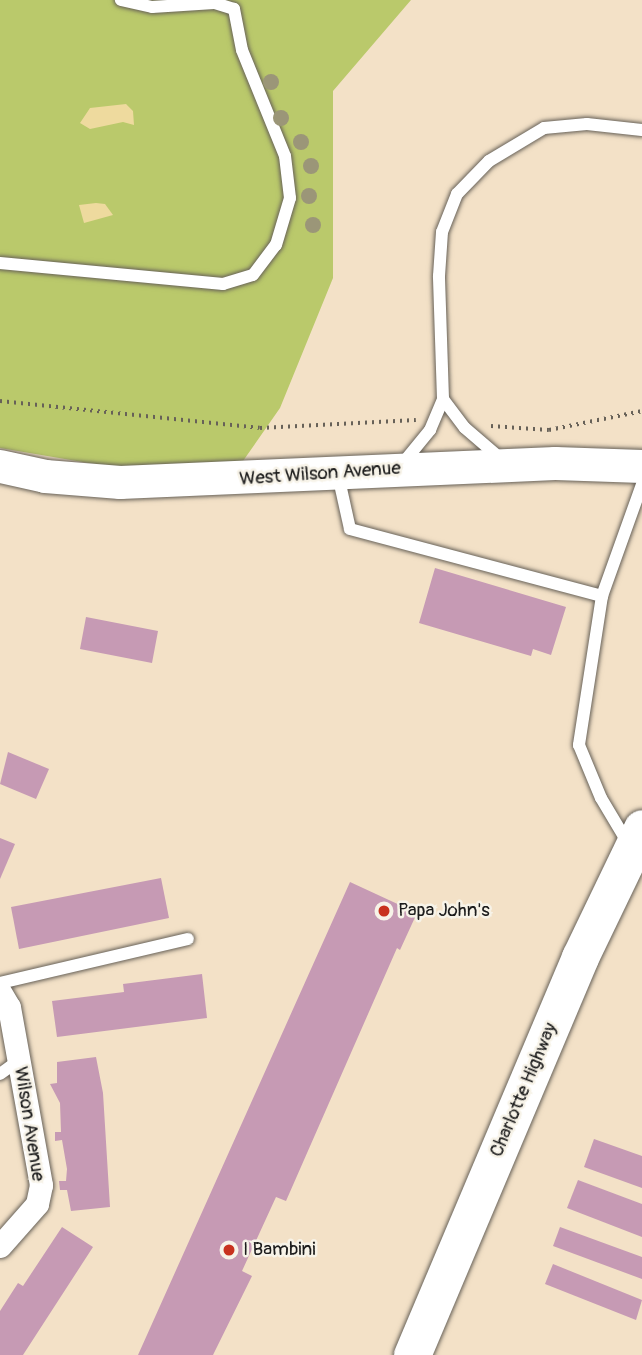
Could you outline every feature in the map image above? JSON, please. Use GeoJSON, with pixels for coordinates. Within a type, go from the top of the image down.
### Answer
{"type":"FeatureCollection","features":[{"type":"Feature","properties":{"kind":"main road","name":"Charlotte Highway"},"geometry":{"type":"LineString","coordinates":[[412,1355],[636,838]]}},
{"type":"Feature","properties":{"kind":"street","name":"West Wilson Avenue"},"geometry":{"type":"LineString","coordinates":[[0,466],[45,476],[120,482],[201,482],[337,471],[509,465],[642,466]]}},
{"type":"Feature","properties":{"kind":"street","name":"Wilson Avenue"},"geometry":{"type":"LineString","coordinates":[[0,992],[9,1007],[9,1068],[41,1185],[37,1204],[3,1235]]}},
{"type":"Feature","properties":{"kind":"lane"},"geometry":{"type":"LineString","coordinates":[[0,263],[223,284],[253,275],[276,246],[290,198],[285,156],[242,50],[234,9],[214,3],[152,7],[121,0]]}},
{"type":"Feature","properties":{"kind":"lane"},"geometry":{"type":"LineString","coordinates":[[398,469],[430,430],[443,399],[439,276],[442,232],[457,194],[489,161],[544,128],[587,124],[642,130]]}},
{"type":"Feature","properties":{"kind":"lane"},"geometry":{"type":"LineString","coordinates":[[443,399],[465,428],[509,465]]}},
{"type":"Feature","properties":{"kind":"lane"},"geometry":{"type":"LineString","coordinates":[[337,471],[350,529],[602,596]]}},
{"type":"Feature","properties":{"kind":"lane"},"geometry":{"type":"LineString","coordinates":[[636,838],[601,798],[579,745],[602,596],[642,484]]}},
{"type":"Feature","properties":{"kind":"lane"},"geometry":{"type":"LineString","coordinates":[[0,984],[188,939]]}},
{"type":"Feature","properties":{"kind":"path"},"geometry":{"type":"LineString","coordinates":[[0,401],[260,428],[412,419],[425,423]]}},
{"type":"Feature","properties":{"kind":"path"},"geometry":{"type":"LineString","coordinates":[[480,422],[501,428],[549,430],[642,411]]}},
{"type":"Feature","properties":{"kind":"green space"},"geometry":{"type":"Polygon","coordinates":[[[0,0],[411,0],[333,91],[333,278],[280,408],[243,461],[118,468],[0,448],[0,0]]]}},
{"type":"Feature","properties":{"kind":"sand"},"geometry":{"type":"Polygon","coordinates":[[[126,104],[133,111],[134,125],[123,122],[90,129],[80,123],[90,108],[126,104]]]}},
{"type":"Feature","properties":{"kind":"sand"},"geometry":{"type":"Polygon","coordinates":[[[105,204],[113,215],[84,223],[79,205],[105,204]]]}},
{"type":"Feature","properties":{"kind":"building"},"geometry":{"type":"Polygon","coordinates":[[[435,568],[566,607],[551,655],[533,649],[531,656],[419,623],[435,568]]]}},
{"type":"Feature","properties":{"kind":"building"},"geometry":{"type":"Polygon","coordinates":[[[86,617],[158,631],[152,663],[80,649],[86,617]]]}},
{"type":"Feature","properties":{"kind":"building"},"geometry":{"type":"Polygon","coordinates":[[[8,752],[49,769],[36,799],[0,784],[8,752]]]}},
{"type":"Feature","properties":{"kind":"building"},"geometry":{"type":"Polygon","coordinates":[[[0,838],[15,844],[0,879],[0,838]]]}},
{"type":"Feature","properties":{"kind":"building"},"geometry":{"type":"Polygon","coordinates":[[[161,878],[169,918],[19,949],[11,907],[161,878]]]}},
{"type":"Feature","properties":{"kind":"building"},"geometry":{"type":"Polygon","coordinates":[[[350,882],[417,913],[400,950],[397,948],[286,1201],[276,1197],[242,1271],[252,1276],[213,1355],[138,1355],[350,882]]]}},
{"type":"Feature","properties":{"kind":"building"},"geometry":{"type":"Polygon","coordinates":[[[202,974],[207,1018],[57,1037],[52,1001],[124,992],[123,984],[202,974]]]}},
{"type":"Feature","properties":{"kind":"building"},"geometry":{"type":"Polygon","coordinates":[[[96,1057],[103,1093],[110,1207],[71,1211],[67,1190],[60,1190],[59,1181],[66,1181],[67,1169],[62,1140],[55,1141],[55,1132],[61,1132],[60,1103],[50,1084],[57,1083],[57,1062],[96,1057]]]}},
{"type":"Feature","properties":{"kind":"building"},"geometry":{"type":"Polygon","coordinates":[[[594,1139],[642,1156],[642,1188],[584,1167],[594,1139]]]}},
{"type":"Feature","properties":{"kind":"building"},"geometry":{"type":"Polygon","coordinates":[[[578,1180],[642,1204],[642,1237],[567,1208],[578,1180]]]}},
{"type":"Feature","properties":{"kind":"building"},"geometry":{"type":"Polygon","coordinates":[[[62,1227],[93,1247],[23,1355],[0,1355],[0,1311],[18,1283],[23,1286],[62,1227]]]}},
{"type":"Feature","properties":{"kind":"building"},"geometry":{"type":"Polygon","coordinates":[[[560,1227],[642,1257],[642,1279],[553,1246],[560,1227]]]}},
{"type":"Feature","properties":{"kind":"building"},"geometry":{"type":"Polygon","coordinates":[[[553,1264],[642,1300],[636,1320],[545,1284],[553,1264]]]}},
{"type":"Feature","properties":{"kind":"place","name":"Papa John's"},"geometry":{"type":"Point","coordinates":[384,911]}},
{"type":"Feature","properties":{"kind":"place","name":"I Bambini"},"geometry":{"type":"Point","coordinates":[229,1250]}}]}
